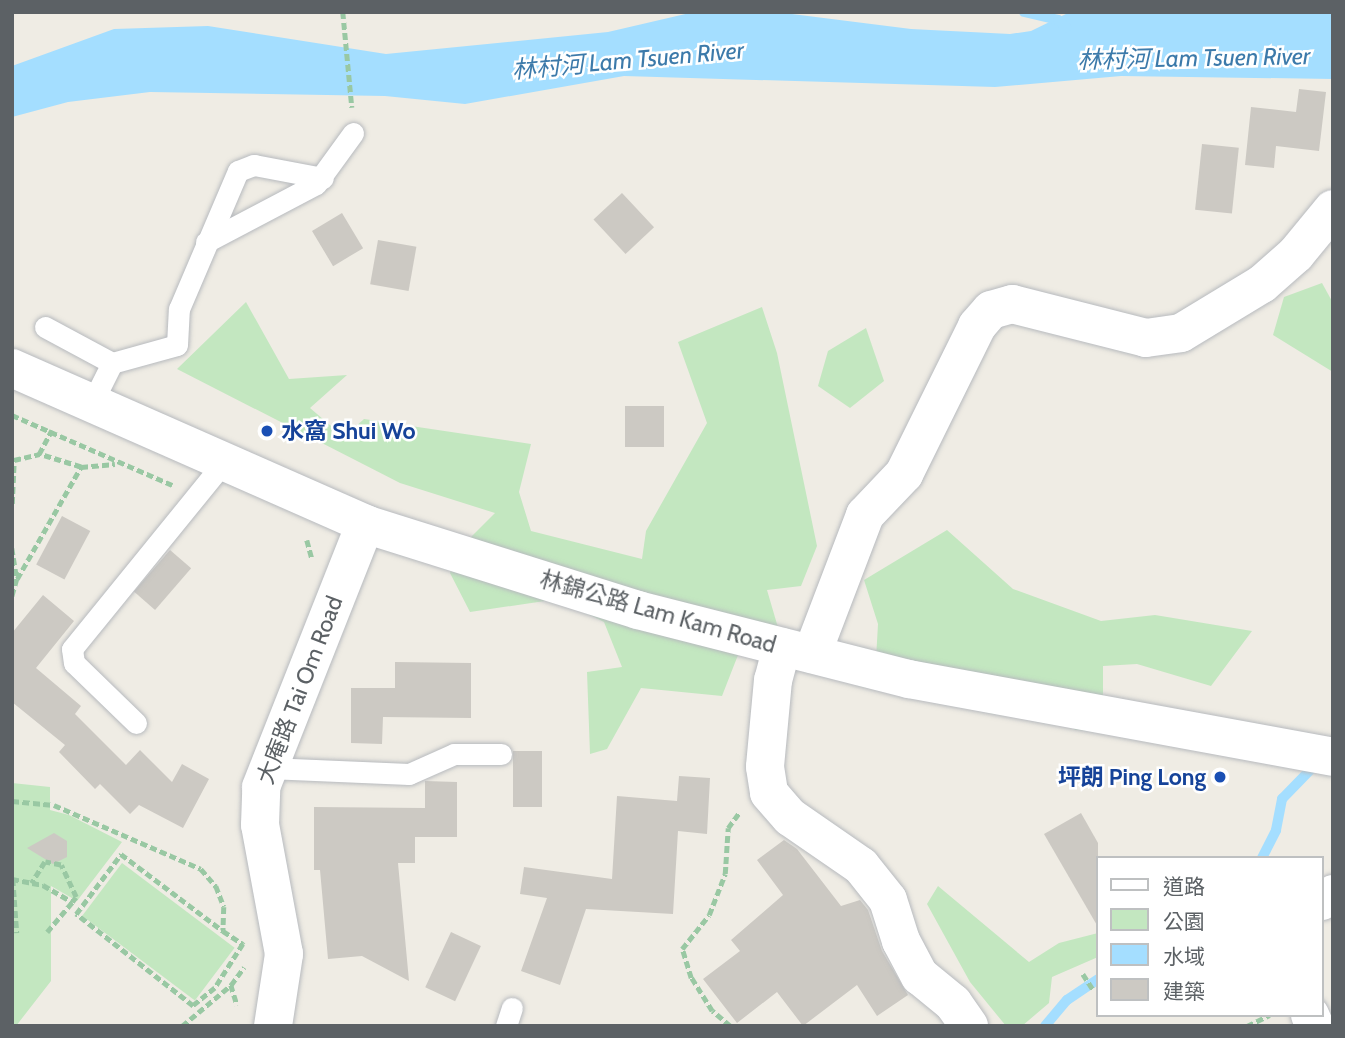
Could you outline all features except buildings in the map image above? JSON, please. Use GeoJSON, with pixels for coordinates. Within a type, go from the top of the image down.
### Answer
{"type":"FeatureCollection","features":[{"type":"Feature","properties":{"kind":"street"},"geometry":{"type":"LineString","coordinates":[[969,1026],[953,1003],[920,976],[901,941],[888,900],[861,866],[790,817],[769,793],[765,767],[773,680],[797,651],[865,515],[904,474],[977,326],[991,310],[1012,304],[1124,334],[1174,335],[1200,324],[1262,284],[1296,254],[1333,209]]}},
{"type":"Feature","properties":{"kind":"street","name":"林錦公路 Lam Kam Road"},"geometry":{"type":"LineString","coordinates":[[12,368],[365,524],[638,610],[909,679],[1282,750],[1333,757]]}},
{"type":"Feature","properties":{"kind":"street","name":"大庵路 Tai Om Road"},"geometry":{"type":"LineString","coordinates":[[273,1026],[284,954],[260,825],[261,787],[365,524]]}},
{"type":"Feature","properties":{"kind":"lane"},"geometry":{"type":"LineString","coordinates":[[206,242],[323,178],[353,133]]}},
{"type":"Feature","properties":{"kind":"lane"},"geometry":{"type":"LineString","coordinates":[[45,327],[112,363],[177,345],[179,309],[231,181],[242,168],[263,166],[323,178]]}},
{"type":"Feature","properties":{"kind":"lane"},"geometry":{"type":"LineString","coordinates":[[92,403],[112,363]]}},
{"type":"Feature","properties":{"kind":"lane"},"geometry":{"type":"LineString","coordinates":[[136,723],[74,663],[72,649],[225,461]]}},
{"type":"Feature","properties":{"kind":"lane"},"geometry":{"type":"LineString","coordinates":[[268,768],[409,774],[454,754],[501,754]]}},
{"type":"Feature","properties":{"kind":"path"},"geometry":{"type":"LineString","coordinates":[[343,12],[348,40],[353,133]]}},
{"type":"Feature","properties":{"kind":"path"},"geometry":{"type":"LineString","coordinates":[[39,454],[52,430]]}},
{"type":"Feature","properties":{"kind":"path"},"geometry":{"type":"LineString","coordinates":[[12,504],[14,460],[39,454],[81,467],[116,464]]}},
{"type":"Feature","properties":{"kind":"path"},"geometry":{"type":"LineString","coordinates":[[12,596],[17,579],[81,467]]}},
{"type":"Feature","properties":{"kind":"path"},"geometry":{"type":"LineString","coordinates":[[12,548],[17,579]]}},
{"type":"Feature","properties":{"kind":"path"},"geometry":{"type":"LineString","coordinates":[[730,1026],[712,1011],[691,978],[682,949],[709,915],[725,874],[728,828],[765,767]]}},
{"type":"Feature","properties":{"kind":"path"},"geometry":{"type":"LineString","coordinates":[[12,801],[54,805],[201,869],[216,886],[224,907],[223,931]]}},
{"type":"Feature","properties":{"kind":"path"},"geometry":{"type":"LineString","coordinates":[[121,854],[243,944],[215,988],[192,1006],[76,915],[121,854]]}},
{"type":"Feature","properties":{"kind":"path"},"geometry":{"type":"LineString","coordinates":[[32,883],[45,862],[61,865],[76,897],[47,932]]}},
{"type":"Feature","properties":{"kind":"path"},"geometry":{"type":"LineString","coordinates":[[17,933],[13,879],[32,883],[72,902]]}},
{"type":"Feature","properties":{"kind":"path"},"geometry":{"type":"LineString","coordinates":[[182,1026],[230,985],[245,965],[243,944]]}},
{"type":"Feature","properties":{"kind":"path"},"geometry":{"type":"LineString","coordinates":[[1083,974],[1094,991]]}},
{"type":"Feature","properties":{"kind":"path"},"geometry":{"type":"LineString","coordinates":[[1247,1026],[1266,1017]]}},
{"type":"Feature","properties":{"kind":"green space"},"geometry":{"type":"Polygon","coordinates":[[[1322,283],[1333,303],[1333,372],[1273,335],[1284,297],[1322,283]]]}},
{"type":"Feature","properties":{"kind":"green space"},"geometry":{"type":"Polygon","coordinates":[[[246,302],[289,379],[347,375],[310,408],[344,437],[364,419],[531,444],[519,492],[531,531],[642,559],[646,531],[707,423],[678,342],[762,307],[777,353],[817,546],[801,586],[767,590],[779,631],[738,655],[722,696],[641,688],[607,749],[590,754],[587,672],[622,667],[604,622],[558,599],[470,612],[450,573],[466,542],[495,513],[400,483],[177,369],[246,302]]]}},
{"type":"Feature","properties":{"kind":"green space"},"geometry":{"type":"Polygon","coordinates":[[[866,328],[884,381],[850,408],[818,386],[828,351],[866,328]]]}},
{"type":"Feature","properties":{"kind":"green space"},"geometry":{"type":"Polygon","coordinates":[[[947,530],[1013,589],[1101,621],[1155,615],[1252,631],[1211,686],[1137,664],[1103,666],[1103,731],[1075,730],[1045,695],[992,714],[876,659],[878,624],[864,580],[947,530]]]}},
{"type":"Feature","properties":{"kind":"green space"},"geometry":{"type":"Polygon","coordinates":[[[12,783],[50,787],[50,810],[69,815],[122,842],[77,901],[51,886],[51,981],[16,1026],[12,1026],[12,783]]]}},
{"type":"Feature","properties":{"kind":"green space"},"geometry":{"type":"Polygon","coordinates":[[[122,863],[235,948],[195,1001],[82,916],[122,863]]]}},
{"type":"Feature","properties":{"kind":"green space"},"geometry":{"type":"Polygon","coordinates":[[[938,886],[1029,962],[1059,943],[1096,934],[1096,958],[1052,977],[1049,1003],[1022,1026],[1006,1026],[970,982],[927,904],[938,886]]]}},
{"type":"Feature","properties":{"kind":"water","name":"林村河 Lam Tsuen River"},"geometry":{"type":"Polygon","coordinates":[[[694,12],[776,12],[911,29],[1010,34],[1031,31],[1070,12],[1333,12],[1333,79],[1121,76],[995,87],[624,76],[465,104],[385,96],[150,92],[68,102],[12,117],[12,66],[114,29],[208,26],[386,54],[608,32],[694,12]]]}},
{"type":"Feature","properties":{"kind":"waterway"},"geometry":{"type":"LineString","coordinates":[[1024,12],[1058,20],[1066,27]]}},
{"type":"Feature","properties":{"kind":"waterway"},"geometry":{"type":"LineString","coordinates":[[1263,856],[1276,830],[1282,799],[1316,764]]}},
{"type":"Feature","properties":{"kind":"waterway"},"geometry":{"type":"LineString","coordinates":[[1045,1026],[1067,1000],[1096,980]]}},
{"type":"Feature","properties":{"kind":"place","name":"水窩 Shui Wo"},"geometry":{"type":"Point","coordinates":[267,431]}},
{"type":"Feature","properties":{"kind":"place","name":"坪朗 Ping Long"},"geometry":{"type":"Point","coordinates":[1220,777]}}]}
